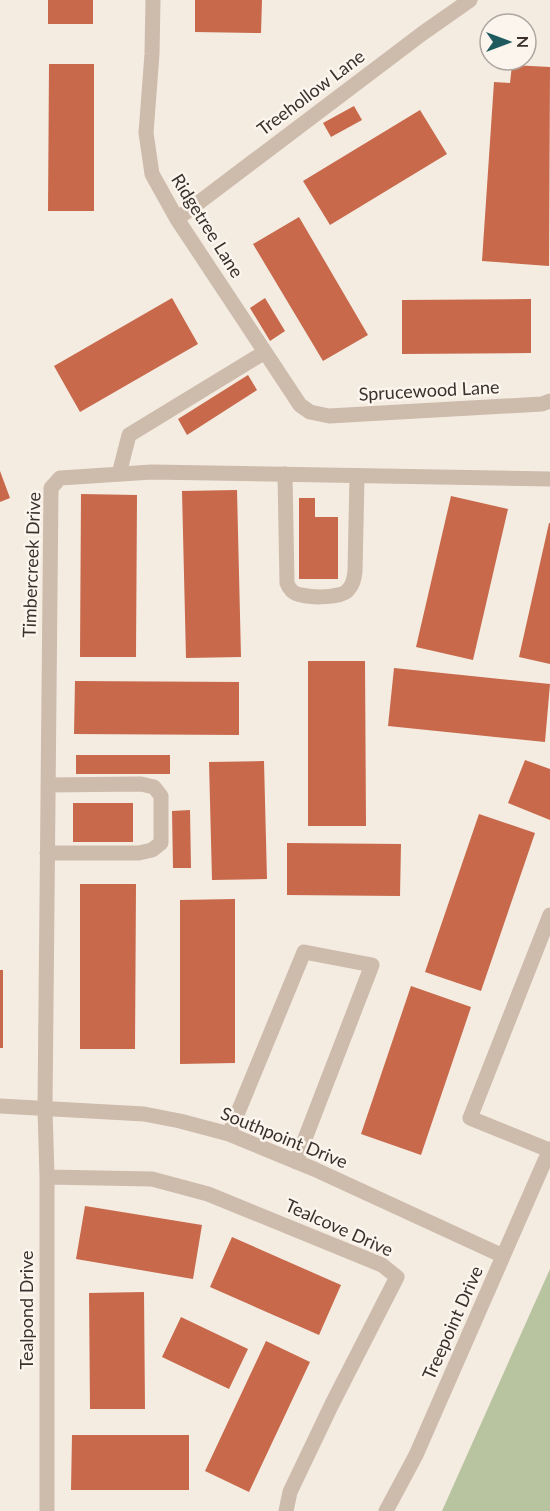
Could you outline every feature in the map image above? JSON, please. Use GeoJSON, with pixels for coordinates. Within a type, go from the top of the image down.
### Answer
{"type":"FeatureCollection","features":[{"type":"Feature","properties":{"kind":"street","name":"Ridgetree Lane"},"geometry":{"type":"LineString","coordinates":[[153,0],[152,54],[146,133],[152,174],[177,219],[300,405],[310,412]]}},
{"type":"Feature","properties":{"kind":"street","name":"Treehollow Lane"},"geometry":{"type":"LineString","coordinates":[[177,219],[413,40],[470,0]]}},
{"type":"Feature","properties":{"kind":"street"},"geometry":{"type":"LineString","coordinates":[[119,474],[129,435],[265,352]]}},
{"type":"Feature","properties":{"kind":"street","name":"Sprucewood Lane"},"geometry":{"type":"LineString","coordinates":[[310,412],[328,416],[542,404],[550,401]]}},
{"type":"Feature","properties":{"kind":"street","name":"Timbercreek Drive"},"geometry":{"type":"LineString","coordinates":[[45,1109],[51,488],[60,478],[152,472],[550,480]]}},
{"type":"Feature","properties":{"kind":"street"},"geometry":{"type":"LineString","coordinates":[[285,474],[287,583],[293,592],[303,596],[337,596],[347,592],[353,583],[357,476]]}},
{"type":"Feature","properties":{"kind":"street"},"geometry":{"type":"LineString","coordinates":[[47,854],[139,853],[152,850],[161,843],[161,796],[154,788],[141,784],[48,785]]}},
{"type":"Feature","properties":{"kind":"street"},"geometry":{"type":"LineString","coordinates":[[550,915],[470,1118],[550,1149]]}},
{"type":"Feature","properties":{"kind":"street"},"geometry":{"type":"LineString","coordinates":[[229,1134],[304,952],[372,965],[297,1162]]}},
{"type":"Feature","properties":{"kind":"street","name":"Southpoint Drive"},"geometry":{"type":"LineString","coordinates":[[0,1106],[144,1114],[229,1134],[297,1162],[503,1256]]}},
{"type":"Feature","properties":{"kind":"street","name":"Tealpond Drive"},"geometry":{"type":"LineString","coordinates":[[45,1109],[47,1178],[46,1511]]}},
{"type":"Feature","properties":{"kind":"street","name":"Treepoint Drive"},"geometry":{"type":"LineString","coordinates":[[386,1511],[416,1455],[550,1149]]}},
{"type":"Feature","properties":{"kind":"street","name":"Tealcove Drive"},"geometry":{"type":"LineString","coordinates":[[47,1178],[152,1179],[208,1194],[382,1265],[397,1277],[308,1453],[290,1492],[286,1511]]}},
{"type":"Feature","properties":{"kind":"green space"},"geometry":{"type":"Polygon","coordinates":[[[550,1269],[550,1511],[442,1511],[550,1269]]]}},
{"type":"Feature","properties":{"kind":"building"},"geometry":{"type":"Polygon","coordinates":[[[48,0],[93,0],[93,24],[48,24],[48,0]]]}},
{"type":"Feature","properties":{"kind":"building"},"geometry":{"type":"Polygon","coordinates":[[[195,0],[262,0],[261,33],[195,32],[195,0]]]}},
{"type":"Feature","properties":{"kind":"building"},"geometry":{"type":"Polygon","coordinates":[[[49,64],[94,64],[94,211],[48,211],[49,64]]]}},
{"type":"Feature","properties":{"kind":"building"},"geometry":{"type":"Polygon","coordinates":[[[538,66],[550,67],[549,266],[482,261],[494,82],[510,83],[511,72],[538,72],[538,66]]]}},
{"type":"Feature","properties":{"kind":"building"},"geometry":{"type":"Polygon","coordinates":[[[354,106],[362,120],[331,137],[323,123],[354,106]]]}},
{"type":"Feature","properties":{"kind":"building"},"geometry":{"type":"Polygon","coordinates":[[[420,110],[447,154],[330,225],[303,181],[420,110]]]}},
{"type":"Feature","properties":{"kind":"building"},"geometry":{"type":"Polygon","coordinates":[[[299,217],[368,335],[323,361],[253,244],[299,217]]]}},
{"type":"Feature","properties":{"kind":"building"},"geometry":{"type":"Polygon","coordinates":[[[172,298],[198,344],[80,412],[54,366],[172,298]]]}},
{"type":"Feature","properties":{"kind":"building"},"geometry":{"type":"Polygon","coordinates":[[[265,298],[285,331],[270,341],[250,308],[265,298]]]}},
{"type":"Feature","properties":{"kind":"building"},"geometry":{"type":"Polygon","coordinates":[[[531,299],[531,353],[402,354],[402,300],[531,299]]]}},
{"type":"Feature","properties":{"kind":"building"},"geometry":{"type":"Polygon","coordinates":[[[248,375],[257,390],[187,435],[178,419],[248,375]]]}},
{"type":"Feature","properties":{"kind":"building"},"geometry":{"type":"Polygon","coordinates":[[[0,471],[10,498],[0,502],[0,471]]]}},
{"type":"Feature","properties":{"kind":"building"},"geometry":{"type":"Polygon","coordinates":[[[237,490],[241,657],[186,658],[182,491],[237,490]]]}},
{"type":"Feature","properties":{"kind":"building"},"geometry":{"type":"Polygon","coordinates":[[[81,494],[137,495],[136,657],[80,657],[81,494]]]}},
{"type":"Feature","properties":{"kind":"building"},"geometry":{"type":"Polygon","coordinates":[[[451,496],[508,509],[473,660],[416,647],[451,496]]]}},
{"type":"Feature","properties":{"kind":"building"},"geometry":{"type":"Polygon","coordinates":[[[299,498],[315,498],[315,517],[338,517],[338,579],[299,579],[299,498]]]}},
{"type":"Feature","properties":{"kind":"building"},"geometry":{"type":"Polygon","coordinates":[[[550,523],[550,664],[519,657],[550,523]]]}},
{"type":"Feature","properties":{"kind":"building"},"geometry":{"type":"Polygon","coordinates":[[[308,661],[365,661],[366,826],[308,826],[308,661]]]}},
{"type":"Feature","properties":{"kind":"building"},"geometry":{"type":"Polygon","coordinates":[[[394,668],[550,684],[545,742],[388,726],[394,668]]]}},
{"type":"Feature","properties":{"kind":"building"},"geometry":{"type":"Polygon","coordinates":[[[75,681],[239,682],[239,735],[74,734],[75,681]]]}},
{"type":"Feature","properties":{"kind":"building"},"geometry":{"type":"Polygon","coordinates":[[[76,755],[170,755],[170,774],[76,774],[76,755]]]}},
{"type":"Feature","properties":{"kind":"building"},"geometry":{"type":"Polygon","coordinates":[[[525,760],[550,769],[550,820],[508,803],[525,760]]]}},
{"type":"Feature","properties":{"kind":"building"},"geometry":{"type":"Polygon","coordinates":[[[264,761],[267,879],[212,880],[209,762],[264,761]]]}},
{"type":"Feature","properties":{"kind":"building"},"geometry":{"type":"Polygon","coordinates":[[[73,803],[133,803],[133,842],[73,842],[73,803]]]}},
{"type":"Feature","properties":{"kind":"building"},"geometry":{"type":"Polygon","coordinates":[[[190,810],[191,868],[173,868],[172,811],[190,810]]]}},
{"type":"Feature","properties":{"kind":"building"},"geometry":{"type":"Polygon","coordinates":[[[479,814],[535,833],[481,991],[425,972],[479,814]]]}},
{"type":"Feature","properties":{"kind":"building"},"geometry":{"type":"Polygon","coordinates":[[[287,843],[401,844],[400,896],[287,895],[287,843]]]}},
{"type":"Feature","properties":{"kind":"building"},"geometry":{"type":"Polygon","coordinates":[[[80,884],[136,884],[135,1049],[80,1049],[80,884]]]}},
{"type":"Feature","properties":{"kind":"building"},"geometry":{"type":"Polygon","coordinates":[[[235,899],[235,1063],[180,1064],[180,900],[235,899]]]}},
{"type":"Feature","properties":{"kind":"building"},"geometry":{"type":"Polygon","coordinates":[[[0,970],[3,970],[3,1048],[0,1048],[0,970]]]}},
{"type":"Feature","properties":{"kind":"building"},"geometry":{"type":"Polygon","coordinates":[[[411,986],[471,1007],[421,1155],[361,1134],[411,986]]]}},
{"type":"Feature","properties":{"kind":"building"},"geometry":{"type":"Polygon","coordinates":[[[85,1206],[202,1225],[193,1279],[76,1259],[85,1206]]]}},
{"type":"Feature","properties":{"kind":"building"},"geometry":{"type":"Polygon","coordinates":[[[232,1237],[341,1285],[319,1335],[210,1287],[232,1237]]]}},
{"type":"Feature","properties":{"kind":"building"},"geometry":{"type":"Polygon","coordinates":[[[144,1292],[145,1409],[90,1409],[89,1293],[144,1292]]]}},
{"type":"Feature","properties":{"kind":"building"},"geometry":{"type":"Polygon","coordinates":[[[181,1317],[248,1349],[229,1389],[162,1357],[181,1317]]]}},
{"type":"Feature","properties":{"kind":"building"},"geometry":{"type":"Polygon","coordinates":[[[266,1341],[310,1362],[249,1492],[205,1471],[266,1341]]]}},
{"type":"Feature","properties":{"kind":"building"},"geometry":{"type":"Polygon","coordinates":[[[72,1435],[189,1435],[189,1490],[71,1490],[72,1435]]]}}]}
